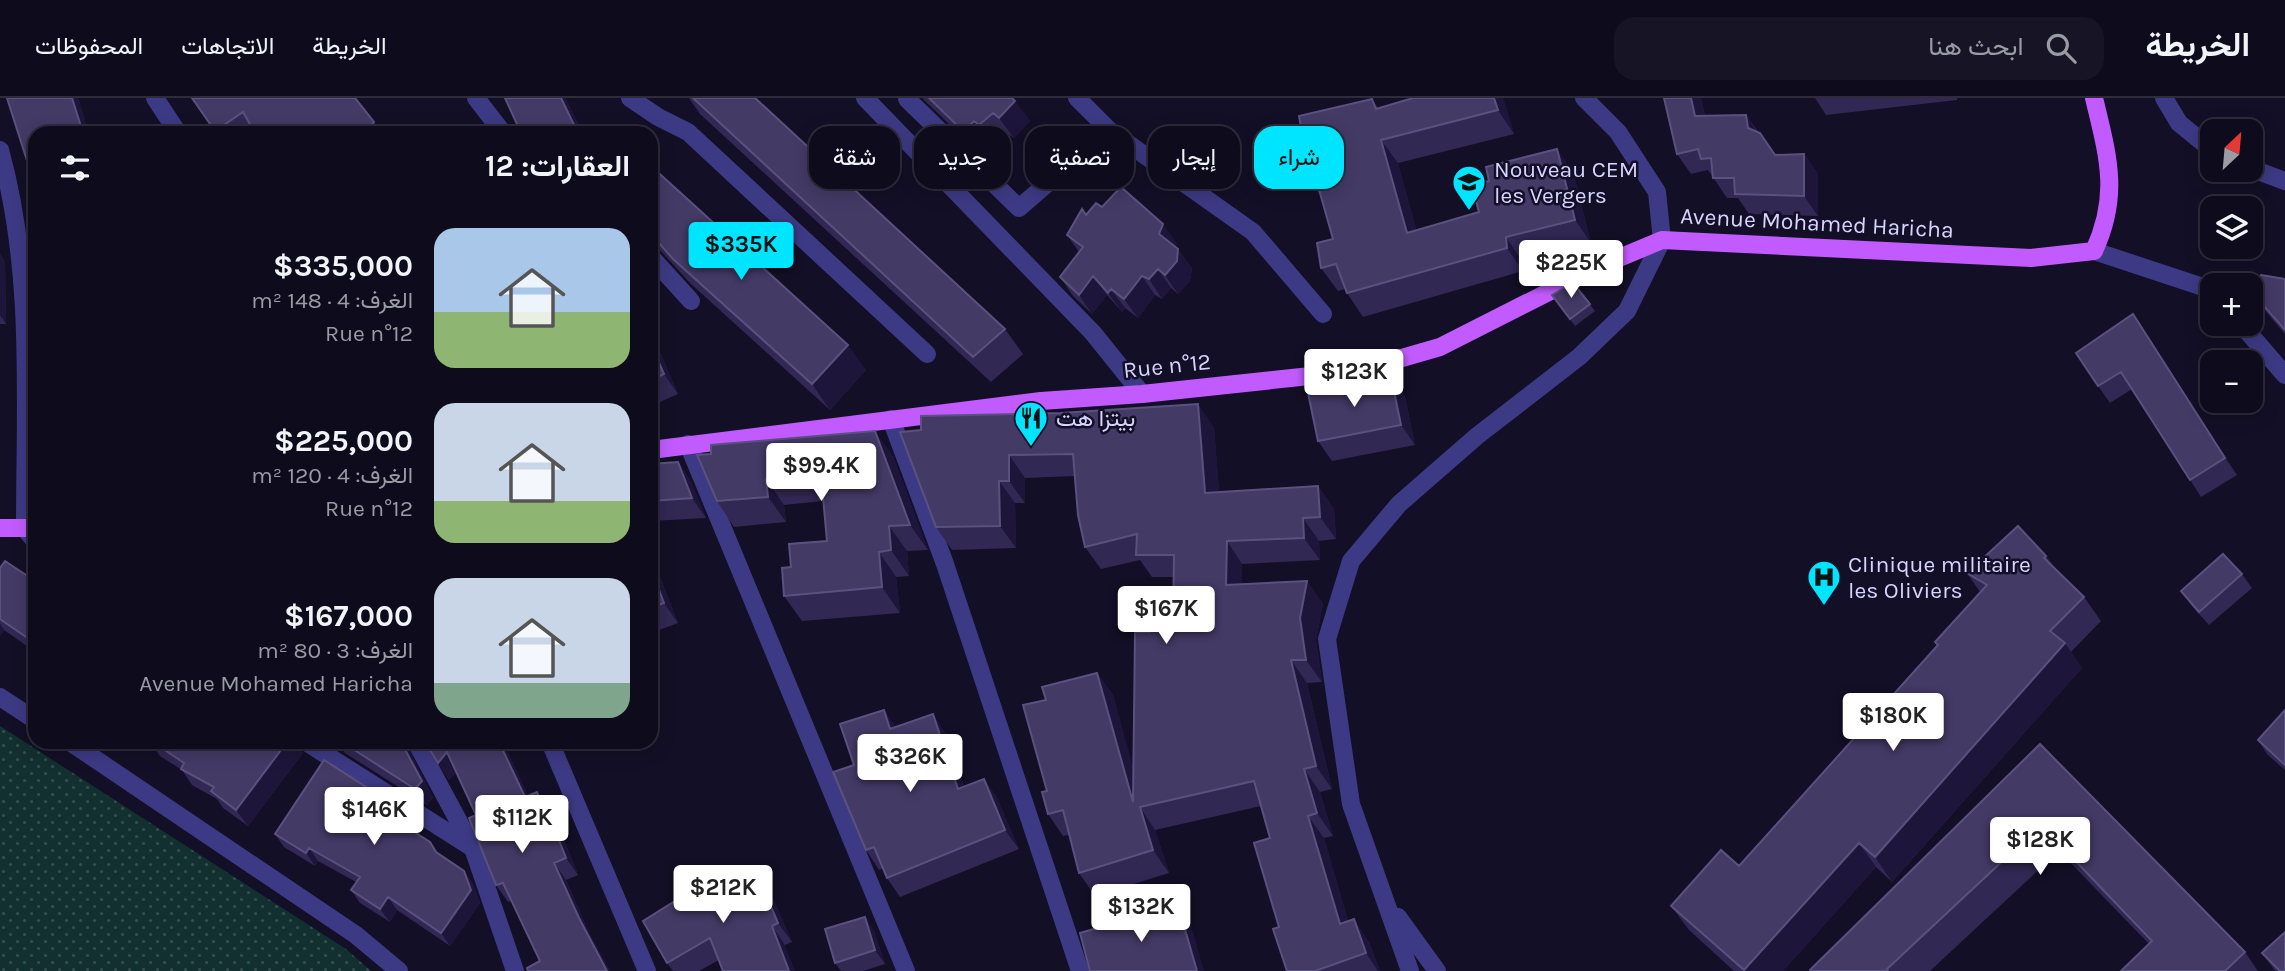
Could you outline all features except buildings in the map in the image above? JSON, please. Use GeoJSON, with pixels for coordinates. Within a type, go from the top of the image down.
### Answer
{"type":"FeatureCollection","features":[{"type":"Feature","properties":{"kind":"main road"},"geometry":{"type":"LineString","coordinates":[[2094,98],[2104,142],[2110,192],[2107,223],[2094,251]]}},
{"type":"Feature","properties":{"kind":"main road","name":"Rue n°12"},"geometry":{"type":"LineString","coordinates":[[658,449],[1041,401],[1142,394],[1357,371],[1440,346],[1600,266],[1662,240]]}},
{"type":"Feature","properties":{"kind":"main road","name":"Avenue Mohamed Haricha"},"geometry":{"type":"LineString","coordinates":[[1662,240],[2031,258],[2094,251]]}},
{"type":"Feature","properties":{"kind":"main road"},"geometry":{"type":"LineString","coordinates":[[0,528],[28,532]]}},
{"type":"Feature","properties":{"kind":"street"},"geometry":{"type":"LineString","coordinates":[[155,98],[173,126]]}},
{"type":"Feature","properties":{"kind":"street"},"geometry":{"type":"LineString","coordinates":[[476,98],[498,126]]}},
{"type":"Feature","properties":{"kind":"street"},"geometry":{"type":"LineString","coordinates":[[630,98],[658,117],[688,132],[927,354]]}},
{"type":"Feature","properties":{"kind":"street"},"geometry":{"type":"LineString","coordinates":[[865,98],[1093,333],[1142,394]]}},
{"type":"Feature","properties":{"kind":"street"},"geometry":{"type":"LineString","coordinates":[[1077,98],[1105,126]]}},
{"type":"Feature","properties":{"kind":"street"},"geometry":{"type":"LineString","coordinates":[[1584,98],[1618,132],[1657,192],[1662,240]]}},
{"type":"Feature","properties":{"kind":"street"},"geometry":{"type":"LineString","coordinates":[[2164,98],[2179,122],[2200,140]]}},
{"type":"Feature","properties":{"kind":"street"},"geometry":{"type":"LineString","coordinates":[[907,99],[1019,208],[1041,189]]}},
{"type":"Feature","properties":{"kind":"street"},"geometry":{"type":"LineString","coordinates":[[1134,148],[1253,232],[1323,314]]}},
{"type":"Feature","properties":{"kind":"street"},"geometry":{"type":"LineString","coordinates":[[0,150],[14,200],[24,303],[28,418]]}},
{"type":"Feature","properties":{"kind":"street"},"geometry":{"type":"LineString","coordinates":[[2263,173],[2285,181]]}},
{"type":"Feature","properties":{"kind":"street","name":"Avenue Mohamed Haricha"},"geometry":{"type":"LineString","coordinates":[[1410,971],[1351,804],[1326,639],[1351,561],[1399,504],[1477,436],[1579,357],[1627,311],[1662,240]]}},
{"type":"Feature","properties":{"kind":"street","name":"Avenue Mohamed Haricha"},"geometry":{"type":"LineString","coordinates":[[2094,251],[2200,286]]}},
{"type":"Feature","properties":{"kind":"street"},"geometry":{"type":"LineString","coordinates":[[658,265],[691,301]]}},
{"type":"Feature","properties":{"kind":"street"},"geometry":{"type":"LineString","coordinates":[[2251,336],[2285,375]]}},
{"type":"Feature","properties":{"kind":"street"},"geometry":{"type":"LineString","coordinates":[[891,419],[945,564],[1080,971]]}},
{"type":"Feature","properties":{"kind":"street"},"geometry":{"type":"LineString","coordinates":[[688,444],[906,971]]}},
{"type":"Feature","properties":{"kind":"street"},"geometry":{"type":"LineString","coordinates":[[0,697],[28,715]]}},
{"type":"Feature","properties":{"kind":"street"},"geometry":{"type":"LineString","coordinates":[[80,749],[356,935],[399,971]]}},
{"type":"Feature","properties":{"kind":"street"},"geometry":{"type":"LineString","coordinates":[[317,749],[472,848]]}},
{"type":"Feature","properties":{"kind":"street"},"geometry":{"type":"LineString","coordinates":[[420,749],[472,848],[515,971]]}},
{"type":"Feature","properties":{"kind":"street"},"geometry":{"type":"LineString","coordinates":[[553,749],[647,971]]}},
{"type":"Feature","properties":{"kind":"street"},"geometry":{"type":"LineString","coordinates":[[1385,900],[1437,971]]}},
{"type":"Feature","properties":{"kind":"green space"},"geometry":{"type":"Polygon","coordinates":[[[0,726],[28,744],[28,749],[36,749],[346,949],[371,971],[0,971],[0,726]]]}},
{"type":"Feature","properties":{"kind":"place","name":"Nouveau CEM les Vergers"},"geometry":{"type":"Point","coordinates":[1469,212]}},
{"type":"Feature","properties":{"kind":"place","name":"بيتزا هت"},"geometry":{"type":"Point","coordinates":[1031,448]}},
{"type":"Feature","properties":{"kind":"place","name":"Clinique militaire les Oliviers"},"geometry":{"type":"Point","coordinates":[1824,607]}}]}
